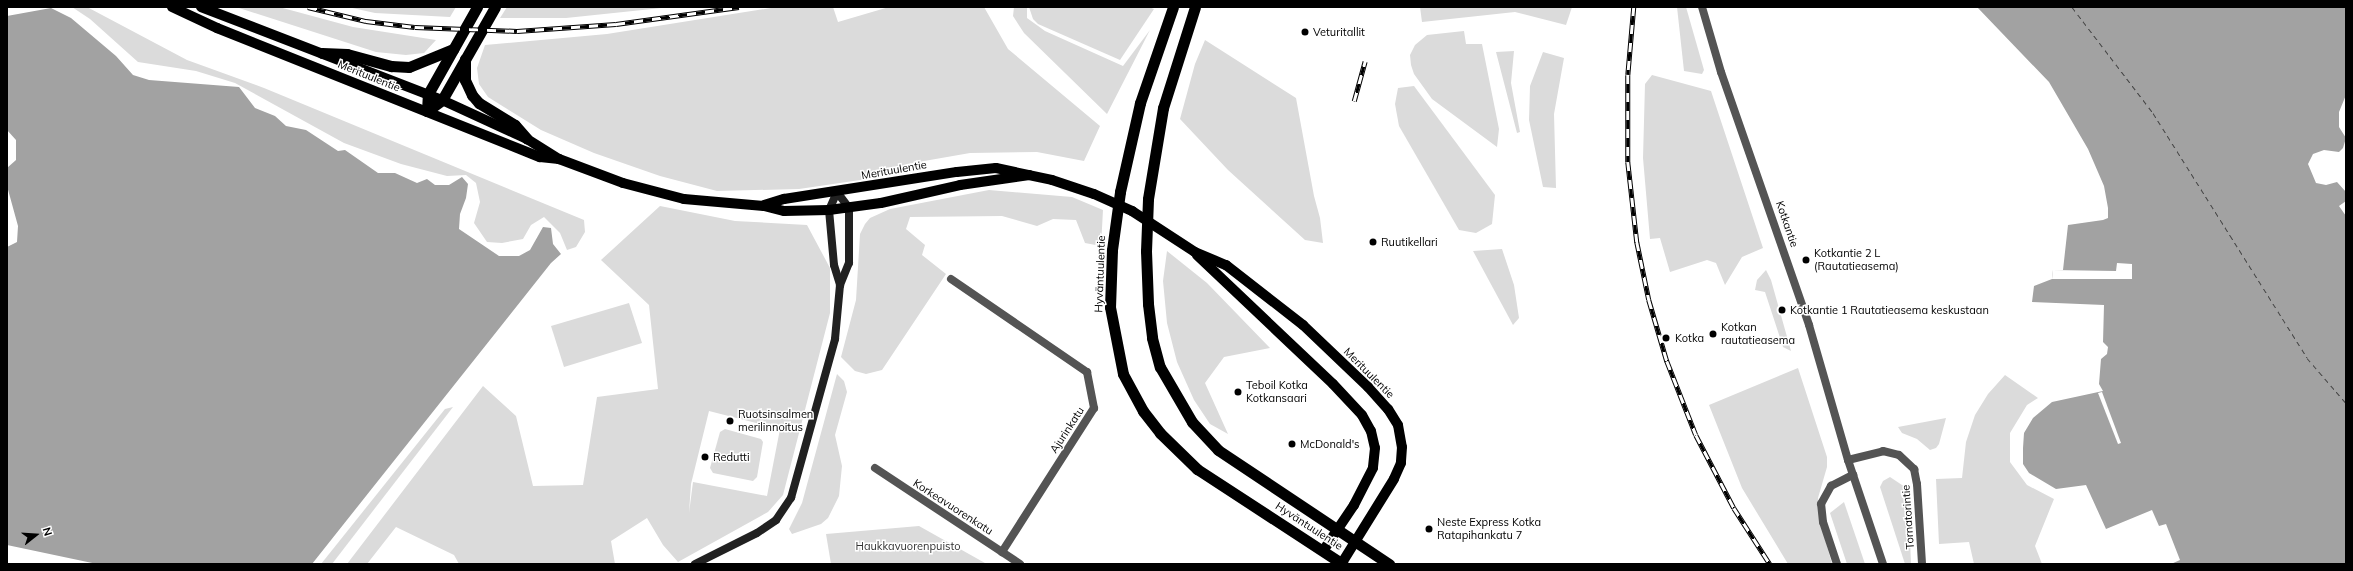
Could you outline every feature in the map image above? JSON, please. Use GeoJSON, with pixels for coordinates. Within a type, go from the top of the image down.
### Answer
{"type":"FeatureCollection","features":[{"type":"Feature","properties":{"kind":"highway"},"geometry":{"type":"LineString","coordinates":[[427,111],[428,94],[477,7]]}},
{"type":"Feature","properties":{"kind":"highway"},"geometry":{"type":"LineString","coordinates":[[427,111],[442,100],[465,57],[495,7]]}},
{"type":"Feature","properties":{"kind":"highway","name":"Hyväntuulentie"},"geometry":{"type":"LineString","coordinates":[[1173,7],[1140,103],[1129,147],[1112,250],[1110,307],[1117,355],[1123,374],[1144,411],[1160,433],[1197,469],[1343,564]]}},
{"type":"Feature","properties":{"kind":"highway","name":"Hyväntuulentie"},"geometry":{"type":"LineString","coordinates":[[1195,7],[1163,108],[1154,150],[1148,199],[1146,251],[1152,338],[1160,367],[1192,422],[1218,450],[1389,564]]}},
{"type":"Feature","properties":{"kind":"highway"},"geometry":{"type":"LineString","coordinates":[[322,52],[347,54],[391,66],[409,67],[453,49]]}},
{"type":"Feature","properties":{"kind":"highway"},"geometry":{"type":"LineString","coordinates":[[465,57],[465,80],[472,95],[479,103],[515,125],[527,139]]}},
{"type":"Feature","properties":{"kind":"main road","name":"Merituulentie"},"geometry":{"type":"LineString","coordinates":[[172,7],[217,28],[540,157],[559,160],[623,183],[684,199],[764,206],[784,211],[829,210],[849,208],[968,184],[1029,175]]}},
{"type":"Feature","properties":{"kind":"main road","name":"Merituulentie"},"geometry":{"type":"LineString","coordinates":[[202,7],[322,52],[442,100],[527,139],[559,160]]}},
{"type":"Feature","properties":{"kind":"main road","name":"Merituulentie"},"geometry":{"type":"LineString","coordinates":[[764,206],[784,199],[978,169],[996,168],[1076,187],[1132,211],[1195,252],[1226,265],[1268,296],[1368,387],[1388,408],[1398,425],[1402,447],[1401,463],[1394,480],[1343,564]]}},
{"type":"Feature","properties":{"kind":"main road"},"geometry":{"type":"LineString","coordinates":[[695,564],[757,533],[776,520],[790,498],[799,475],[835,339],[840,285],[849,263],[849,208],[837,192],[829,210],[834,265],[840,285]]}},
{"type":"Feature","properties":{"kind":"main road","name":"Merituulentie"},"geometry":{"type":"LineString","coordinates":[[1195,252],[1333,384],[1362,415],[1370,431],[1375,448],[1373,468],[1367,484],[1323,551]]}},
{"type":"Feature","properties":{"kind":"street","name":"Kotkantie"},"geometry":{"type":"LineString","coordinates":[[1702,7],[1721,72],[1809,325],[1848,460],[1883,564]]}},
{"type":"Feature","properties":{"kind":"street","name":"Ajurinkatu"},"geometry":{"type":"LineString","coordinates":[[951,279],[1087,372],[1094,408],[1002,552]]}},
{"type":"Feature","properties":{"kind":"street","name":"Tornatorintie"},"geometry":{"type":"LineString","coordinates":[[1848,460],[1868,453],[1883,451],[1908,461],[1914,469],[1917,484],[1922,564]]}},
{"type":"Feature","properties":{"kind":"street","name":"Korkeavuorenkatu"},"geometry":{"type":"LineString","coordinates":[[875,468],[1020,564]]}},
{"type":"Feature","properties":{"kind":"street"},"geometry":{"type":"LineString","coordinates":[[1837,564],[1823,522],[1821,504],[1832,486],[1853,475]]}},
{"type":"Feature","properties":{"kind":"green space"},"geometry":{"type":"Polygon","coordinates":[[[72,7],[87,7],[187,60],[264,88],[584,220],[585,232],[576,247],[567,250],[560,233],[544,217],[531,225],[523,239],[502,243],[487,242],[474,223],[480,202],[476,183],[466,175],[447,176],[401,164],[344,143],[235,83],[196,71],[138,62],[90,19],[72,7]]]}},
{"type":"Feature","properties":{"kind":"green space"},"geometry":{"type":"Polygon","coordinates":[[[236,7],[279,7],[353,27],[436,40],[424,53],[406,55],[376,52],[236,7]]]}},
{"type":"Feature","properties":{"kind":"green space"},"geometry":{"type":"Polygon","coordinates":[[[348,7],[456,7],[450,17],[375,13],[348,7]]]}},
{"type":"Feature","properties":{"kind":"green space"},"geometry":{"type":"Polygon","coordinates":[[[507,7],[671,7],[566,18],[500,18],[507,7]]]}},
{"type":"Feature","properties":{"kind":"green space"},"geometry":{"type":"Polygon","coordinates":[[[777,7],[833,7],[838,22],[889,7],[984,7],[1008,49],[1100,126],[1084,161],[1037,152],[970,153],[907,164],[867,179],[799,189],[717,191],[660,176],[594,153],[541,130],[488,97],[479,84],[477,68],[485,45],[607,34],[777,7]]]}},
{"type":"Feature","properties":{"kind":"green space"},"geometry":{"type":"Polygon","coordinates":[[[1014,7],[1027,7],[1027,18],[1045,31],[1123,66],[1150,30],[1107,114],[1024,33],[1013,16],[1014,7]]]}},
{"type":"Feature","properties":{"kind":"green space"},"geometry":{"type":"Polygon","coordinates":[[[1029,7],[1149,7],[1154,9],[1120,60],[1038,24],[1033,19],[1029,7]]]}},
{"type":"Feature","properties":{"kind":"green space"},"geometry":{"type":"Polygon","coordinates":[[[1420,7],[1572,7],[1566,25],[1515,12],[1422,22],[1420,7]]]}},
{"type":"Feature","properties":{"kind":"green space"},"geometry":{"type":"Polygon","coordinates":[[[1677,7],[1686,7],[1704,70],[1702,74],[1684,71],[1677,7]]]}},
{"type":"Feature","properties":{"kind":"green space"},"geometry":{"type":"Polygon","coordinates":[[[1464,31],[1466,44],[1482,44],[1499,129],[1497,147],[1432,99],[1414,74],[1411,65],[1410,55],[1415,45],[1427,35],[1464,31]]]}},
{"type":"Feature","properties":{"kind":"green space"},"geometry":{"type":"Polygon","coordinates":[[[1205,40],[1296,98],[1314,196],[1320,218],[1323,243],[1305,240],[1228,170],[1180,119],[1195,64],[1205,40]]]}},
{"type":"Feature","properties":{"kind":"green space"},"geometry":{"type":"Polygon","coordinates":[[[1514,51],[1511,83],[1520,132],[1517,133],[1496,52],[1514,51]]]}},
{"type":"Feature","properties":{"kind":"green space"},"geometry":{"type":"Polygon","coordinates":[[[1543,52],[1564,58],[1554,114],[1556,188],[1543,187],[1529,120],[1530,86],[1543,52]]]}},
{"type":"Feature","properties":{"kind":"green space"},"geometry":{"type":"Polygon","coordinates":[[[1652,75],[1711,91],[1763,248],[1742,257],[1725,285],[1716,263],[1707,260],[1670,272],[1660,238],[1650,239],[1643,158],[1645,84],[1652,75]]]}},
{"type":"Feature","properties":{"kind":"green space"},"geometry":{"type":"Polygon","coordinates":[[[1414,86],[1495,195],[1492,224],[1476,233],[1459,230],[1399,126],[1395,104],[1398,88],[1414,86]]]}},
{"type":"Feature","properties":{"kind":"green space"},"geometry":{"type":"Polygon","coordinates":[[[989,190],[1072,197],[1103,210],[1101,246],[1085,243],[1076,220],[1053,219],[1037,226],[1002,216],[910,217],[906,229],[925,245],[922,255],[946,274],[882,370],[866,374],[855,371],[841,357],[856,300],[860,234],[865,224],[870,218],[890,209],[989,190]]]}},
{"type":"Feature","properties":{"kind":"green space"},"geometry":{"type":"Polygon","coordinates":[[[660,206],[735,221],[807,225],[830,268],[830,313],[783,495],[768,512],[678,562],[663,545],[647,518],[611,541],[615,564],[459,564],[454,555],[396,527],[367,564],[347,564],[483,386],[516,416],[533,486],[583,485],[597,397],[658,389],[649,305],[601,260],[660,206]],[[709,411],[691,484],[689,513],[693,482],[767,496],[780,429],[709,411]]]}},
{"type":"Feature","properties":{"kind":"green space"},"geometry":{"type":"Polygon","coordinates":[[[1502,249],[1514,285],[1519,318],[1513,325],[1473,251],[1502,249]]]}},
{"type":"Feature","properties":{"kind":"green space"},"geometry":{"type":"Polygon","coordinates":[[[1167,251],[1207,283],[1270,348],[1224,357],[1205,383],[1228,434],[1210,424],[1194,400],[1177,362],[1167,323],[1163,281],[1167,251]]]}},
{"type":"Feature","properties":{"kind":"green space"},"geometry":{"type":"Polygon","coordinates":[[[1766,270],[1771,280],[1791,351],[1783,347],[1765,292],[1755,290],[1757,280],[1766,270]]]}},
{"type":"Feature","properties":{"kind":"green space"},"geometry":{"type":"Polygon","coordinates":[[[629,303],[642,343],[564,367],[551,326],[629,303]]]}},
{"type":"Feature","properties":{"kind":"green space"},"geometry":{"type":"Polygon","coordinates":[[[1798,368],[1827,457],[1827,467],[1818,498],[1820,521],[1832,564],[1788,564],[1742,488],[1709,405],[1798,368]]]}},
{"type":"Feature","properties":{"kind":"green space"},"geometry":{"type":"Polygon","coordinates":[[[837,374],[844,381],[847,392],[835,435],[842,466],[839,496],[828,518],[821,524],[792,534],[789,529],[802,503],[837,374]]]}},
{"type":"Feature","properties":{"kind":"green space"},"geometry":{"type":"Polygon","coordinates":[[[2005,375],[2038,398],[2027,405],[2010,433],[2010,462],[2027,485],[2054,499],[2035,546],[2042,564],[1974,564],[1969,542],[1939,544],[1936,479],[1962,478],[1966,442],[1975,415],[1988,394],[2005,375]]]}},
{"type":"Feature","properties":{"kind":"green space"},"geometry":{"type":"Polygon","coordinates":[[[453,407],[332,564],[321,564],[445,409],[453,407]]]}},
{"type":"Feature","properties":{"kind":"green space"},"geometry":{"type":"Polygon","coordinates":[[[1946,418],[1939,444],[1936,448],[1930,450],[1917,439],[1902,433],[1898,427],[1946,418]]]}},
{"type":"Feature","properties":{"kind":"green space"},"geometry":{"type":"Polygon","coordinates":[[[725,429],[761,439],[763,442],[757,477],[753,481],[713,473],[710,468],[720,432],[725,429]]]}},
{"type":"Feature","properties":{"kind":"green space"},"geometry":{"type":"Polygon","coordinates":[[[1890,477],[1908,489],[1911,564],[1905,564],[1880,487],[1883,481],[1890,477]]]}},
{"type":"Feature","properties":{"kind":"green space"},"geometry":{"type":"Polygon","coordinates":[[[1844,502],[1865,564],[1847,564],[1830,513],[1844,502]]]}},
{"type":"Feature","properties":{"kind":"green space","name":"Haukkavuorenpuisto"},"geometry":{"type":"Polygon","coordinates":[[[919,526],[985,563],[831,564],[826,534],[919,526]]]}},
{"type":"Feature","properties":{"kind":"shaded area"},"geometry":{"type":"Polygon","coordinates":[[[1977,7],[2346,7],[2346,95],[2339,112],[2339,127],[2346,138],[2343,148],[2339,152],[2324,150],[2313,154],[2308,164],[2316,183],[2326,185],[2337,182],[2346,192],[2346,201],[2339,206],[2346,216],[2346,564],[2171,564],[2180,560],[2166,524],[2159,526],[2152,510],[2106,529],[2086,485],[2056,489],[2029,473],[2023,464],[2024,433],[2033,418],[2052,402],[2103,391],[2099,384],[2101,359],[2107,354],[2108,347],[2103,342],[2104,305],[2032,302],[2034,286],[2052,279],[2053,270],[2063,270],[2068,225],[2108,218],[2108,208],[2104,186],[2088,149],[2049,82],[1977,7]]]}},
{"type":"Feature","properties":{"kind":"shaded area"},"geometry":{"type":"Polygon","coordinates":[[[51,8],[71,18],[116,56],[133,75],[149,80],[239,87],[255,108],[275,116],[286,126],[306,130],[338,151],[345,150],[378,173],[395,173],[417,183],[427,179],[435,185],[449,185],[462,177],[468,184],[466,198],[460,214],[459,229],[499,256],[519,256],[530,250],[543,227],[551,228],[553,244],[561,254],[551,263],[312,564],[97,564],[7,545],[7,247],[17,242],[18,226],[7,186],[7,168],[16,160],[16,140],[7,130],[7,16],[51,8]]]}},
{"type":"Feature","properties":{"kind":"pier"},"geometry":{"type":"Polygon","coordinates":[[[2117,263],[2132,264],[2132,279],[2052,279],[2053,270],[2116,271],[2117,263]]]}},
{"type":"Feature","properties":{"kind":"pier"},"geometry":{"type":"Polygon","coordinates":[[[2102,392],[2121,443],[2118,444],[2098,393],[2102,392]]]}},
{"type":"Feature","properties":{"kind":"ferry route"},"geometry":{"type":"LineString","coordinates":[[2072,7],[2153,113],[2307,358],[2346,403]]}},
{"type":"Feature","properties":{"kind":"railway"},"geometry":{"type":"LineString","coordinates":[[308,7],[366,21],[415,27],[517,31],[616,24],[739,7]]}},
{"type":"Feature","properties":{"kind":"railway"},"geometry":{"type":"LineString","coordinates":[[1634,7],[1628,75],[1628,162],[1637,242],[1649,300],[1667,361],[1696,435],[1734,508],[1770,564]]}},
{"type":"Feature","properties":{"kind":"railway"},"geometry":{"type":"LineString","coordinates":[[1354,101],[1365,61]]}},
{"type":"Feature","properties":{"kind":"place","name":"Veturitallit"},"geometry":{"type":"Point","coordinates":[1305,32]}},
{"type":"Feature","properties":{"kind":"place","name":"Ruutikellari"},"geometry":{"type":"Point","coordinates":[1373,242]}},
{"type":"Feature","properties":{"kind":"place","name":"Kotkantie 2 L (Rautatieasema)"},"geometry":{"type":"Point","coordinates":[1806,260]}},
{"type":"Feature","properties":{"kind":"place","name":"Kotkantie 1 Rautatieasema keskustaan"},"geometry":{"type":"Point","coordinates":[1782,310]}},
{"type":"Feature","properties":{"kind":"place","name":"Kotkan rautatieasema"},"geometry":{"type":"Point","coordinates":[1713,334]}},
{"type":"Feature","properties":{"kind":"place","name":"Kotka"},"geometry":{"type":"Point","coordinates":[1666,338]}},
{"type":"Feature","properties":{"kind":"place","name":"Teboil Kotka Kotkansaari"},"geometry":{"type":"Point","coordinates":[1238,392]}},
{"type":"Feature","properties":{"kind":"place","name":"Ruotsinsalmen merilinnoitus"},"geometry":{"type":"Point","coordinates":[730,421]}},
{"type":"Feature","properties":{"kind":"place","name":"McDonald's"},"geometry":{"type":"Point","coordinates":[1292,444]}},
{"type":"Feature","properties":{"kind":"place","name":"Redutti"},"geometry":{"type":"Point","coordinates":[705,457]}},
{"type":"Feature","properties":{"kind":"place","name":"Neste Express Kotka Ratapihankatu 7"},"geometry":{"type":"Point","coordinates":[1429,529]}}]}
